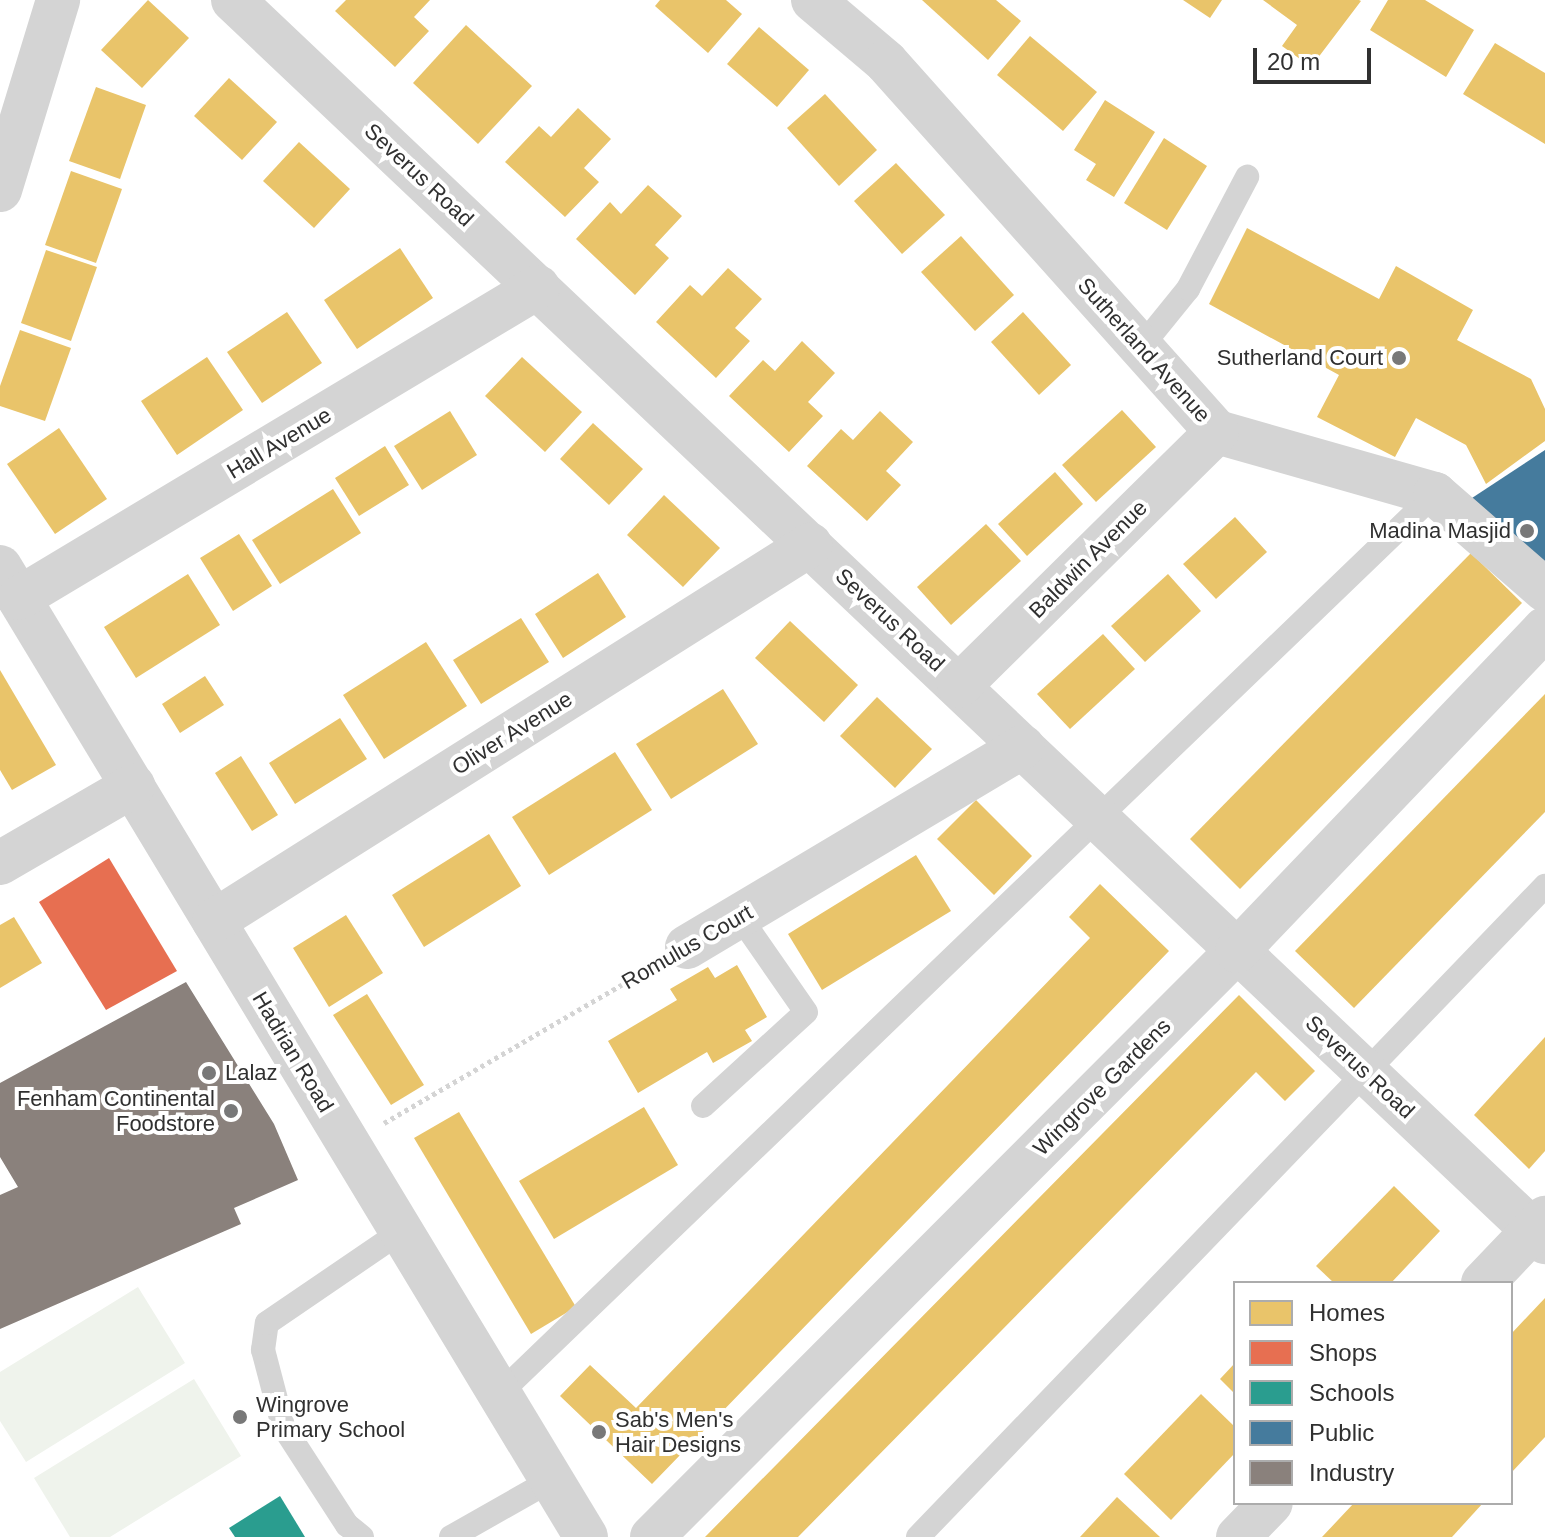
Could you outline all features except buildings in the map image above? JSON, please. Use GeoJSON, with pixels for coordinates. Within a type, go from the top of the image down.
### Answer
{"type":"FeatureCollection","features":[{"type":"Feature","properties":{"kind":"street"},"geometry":{"type":"LineString","coordinates":[[0,190],[58,0]]}},
{"type":"Feature","properties":{"kind":"street","name":"Severus Road"},"geometry":{"type":"LineString","coordinates":[[233,0],[1364,1071],[1541,1230]]}},
{"type":"Feature","properties":{"kind":"street","name":"Sutherland Avenue"},"geometry":{"type":"LineString","coordinates":[[813,0],[886,62],[1217,432],[1435,494],[1545,590]]}},
{"type":"Feature","properties":{"kind":"street","name":"Hall Avenue"},"geometry":{"type":"LineString","coordinates":[[10,583],[538,287]]}},
{"type":"Feature","properties":{"kind":"street","name":"Baldwin Avenue"},"geometry":{"type":"LineString","coordinates":[[959,686],[1217,432]]}},
{"type":"Feature","properties":{"kind":"street","name":"Oliver Avenue"},"geometry":{"type":"LineString","coordinates":[[214,921],[810,545]]}},
{"type":"Feature","properties":{"kind":"street","name":"Hadrian Road"},"geometry":{"type":"LineString","coordinates":[[10,583],[586,1537]]}},
{"type":"Feature","properties":{"kind":"street","name":"Wingrove Gardens"},"geometry":{"type":"LineString","coordinates":[[652,1537],[1237,951],[1545,629]]}},
{"type":"Feature","properties":{"kind":"street","name":"Romulus Court"},"geometry":{"type":"LineString","coordinates":[[687,947],[1023,747]]}},
{"type":"Feature","properties":{"kind":"street"},"geometry":{"type":"LineString","coordinates":[[0,863],[133,786]]}},
{"type":"Feature","properties":{"kind":"street"},"geometry":{"type":"LineString","coordinates":[[1485,1281],[1541,1230]]}},
{"type":"Feature","properties":{"kind":"street"},"geometry":{"type":"LineString","coordinates":[[1238,1537],[1269,1505]]}},
{"type":"Feature","properties":{"kind":"lane"},"geometry":{"type":"LineString","coordinates":[[1141,347],[1188,289],[1247,177]]}},
{"type":"Feature","properties":{"kind":"lane"},"geometry":{"type":"LineString","coordinates":[[500,1393],[1095,815],[1435,494]]}},
{"type":"Feature","properties":{"kind":"lane"},"geometry":{"type":"LineString","coordinates":[[918,1537],[1545,886]]}},
{"type":"Feature","properties":{"kind":"lane"},"geometry":{"type":"LineString","coordinates":[[703,1106],[806,1012],[740,917]]}},
{"type":"Feature","properties":{"kind":"lane"},"geometry":{"type":"LineString","coordinates":[[362,1537],[347,1525],[283,1426],[263,1350],[267,1323],[402,1231]]}},
{"type":"Feature","properties":{"kind":"lane"},"geometry":{"type":"LineString","coordinates":[[451,1537],[553,1479]]}},
{"type":"Feature","properties":{"kind":"path","name":"Romulus Court"},"geometry":{"type":"LineString","coordinates":[[349,1143],[687,947]]}},
{"type":"Feature","properties":{"kind":"shaded area"},"geometry":{"type":"Polygon","coordinates":[[[138,1287],[185,1363],[26,1462],[0,1421],[0,1372],[138,1287]]]}},
{"type":"Feature","properties":{"kind":"shaded area"},"geometry":{"type":"Polygon","coordinates":[[[194,1379],[241,1456],[110,1537],[70,1537],[34,1478],[194,1379]]]}},
{"type":"Feature","properties":{"kind":"place","name":"Sutherland Court"},"geometry":{"type":"Point","coordinates":[1399,358]}},
{"type":"Feature","properties":{"kind":"place","name":"Madina Masjid"},"geometry":{"type":"Point","coordinates":[1527,531]}},
{"type":"Feature","properties":{"kind":"place","name":"Lalaz"},"geometry":{"type":"Point","coordinates":[209,1073]}},
{"type":"Feature","properties":{"kind":"place","name":"Fenham Continental Foodstore"},"geometry":{"type":"Point","coordinates":[231,1111]}},
{"type":"Feature","properties":{"kind":"place","name":"Wingrove Primary School"},"geometry":{"type":"Point","coordinates":[240,1417]}},
{"type":"Feature","properties":{"kind":"place","name":"Sab's Men's Hair Designs"},"geometry":{"type":"Point","coordinates":[599,1432]}}]}
